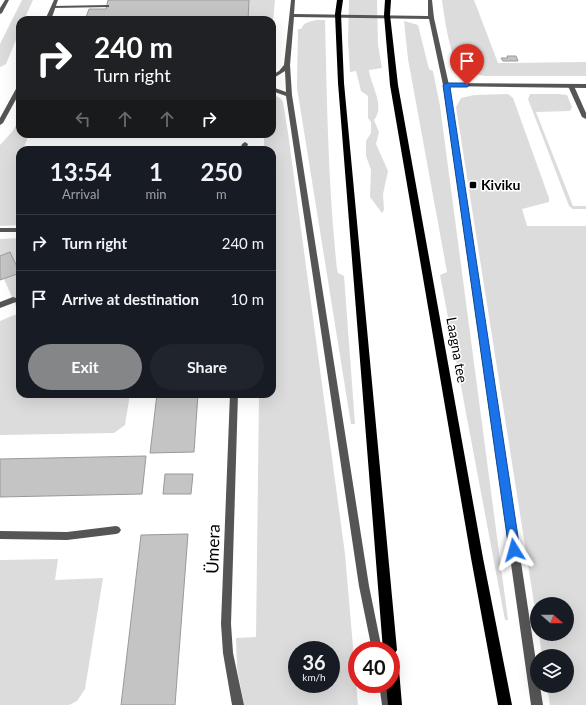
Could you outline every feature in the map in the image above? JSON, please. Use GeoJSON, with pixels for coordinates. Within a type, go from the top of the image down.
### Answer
{"type":"FeatureCollection","features":[{"type":"Feature","properties":{"kind":"main road"},"geometry":{"type":"LineString","coordinates":[[340,0],[338,14],[341,83],[389,641]]}},
{"type":"Feature","properties":{"kind":"main road","name":"Laagna tee"},"geometry":{"type":"LineString","coordinates":[[388,0],[387,15],[394,85],[477,558],[505,705]]}},
{"type":"Feature","properties":{"kind":"main road"},"geometry":{"type":"LineString","coordinates":[[394,693],[395,705]]}},
{"type":"Feature","properties":{"kind":"street"},"geometry":{"type":"LineString","coordinates":[[0,13],[7,0]]}},
{"type":"Feature","properties":{"kind":"street"},"geometry":{"type":"LineString","coordinates":[[50,16],[56,0]]}},
{"type":"Feature","properties":{"kind":"street"},"geometry":{"type":"LineString","coordinates":[[77,6],[87,0]]}},
{"type":"Feature","properties":{"kind":"street"},"geometry":{"type":"LineString","coordinates":[[293,0],[287,64],[288,95],[364,586],[375,641]]}},
{"type":"Feature","properties":{"kind":"street"},"geometry":{"type":"LineString","coordinates":[[430,0],[431,16],[446,85],[537,705]]}},
{"type":"Feature","properties":{"kind":"street"},"geometry":{"type":"LineString","coordinates":[[53,7],[107,6]]}},
{"type":"Feature","properties":{"kind":"street"},"geometry":{"type":"LineString","coordinates":[[292,12],[431,16]]}},
{"type":"Feature","properties":{"kind":"street"},"geometry":{"type":"LineString","coordinates":[[276,75],[281,72],[287,64]]}},
{"type":"Feature","properties":{"kind":"street"},"geometry":{"type":"LineString","coordinates":[[446,85],[586,86]]}},
{"type":"Feature","properties":{"kind":"street"},"geometry":{"type":"LineString","coordinates":[[571,86],[585,116]]}},
{"type":"Feature","properties":{"kind":"street"},"geometry":{"type":"LineString","coordinates":[[276,90],[288,95]]}},
{"type":"Feature","properties":{"kind":"street"},"geometry":{"type":"LineString","coordinates":[[0,123],[16,94]]}},
{"type":"Feature","properties":{"kind":"street"},"geometry":{"type":"LineString","coordinates":[[0,230],[16,230]]}},
{"type":"Feature","properties":{"kind":"street"},"geometry":{"type":"LineString","coordinates":[[0,305],[13,300]]}},
{"type":"Feature","properties":{"kind":"street","name":"Ümera"},"geometry":{"type":"LineString","coordinates":[[234,398],[226,624],[228,653],[238,705]]}},
{"type":"Feature","properties":{"kind":"street"},"geometry":{"type":"LineString","coordinates":[[0,535],[67,536],[116,530]]}},
{"type":"Feature","properties":{"kind":"street"},"geometry":{"type":"LineString","coordinates":[[386,693],[388,705]]}},
{"type":"Feature","properties":{"kind":"shaded area"},"geometry":{"type":"Polygon","coordinates":[[[22,0],[33,0],[26,16],[16,16],[16,40],[6,64],[0,67],[0,44],[22,0]]]}},
{"type":"Feature","properties":{"kind":"shaded area"},"geometry":{"type":"Polygon","coordinates":[[[249,0],[275,0],[273,16],[248,16],[249,0]]]}},
{"type":"Feature","properties":{"kind":"shaded area"},"geometry":{"type":"Polygon","coordinates":[[[349,0],[377,0],[378,45],[382,68],[369,70],[378,102],[377,114],[374,120],[379,132],[376,144],[388,171],[383,194],[384,210],[382,213],[370,197],[371,170],[366,156],[366,141],[371,133],[371,122],[368,118],[368,96],[361,91],[356,71],[350,72],[348,41],[349,0]]]}},
{"type":"Feature","properties":{"kind":"shaded area"},"geometry":{"type":"Polygon","coordinates":[[[442,0],[474,0],[498,63],[586,62],[586,76],[485,76],[473,74],[464,70],[457,63],[451,47],[442,0]]]}},
{"type":"Feature","properties":{"kind":"shaded area"},"geometry":{"type":"Polygon","coordinates":[[[316,20],[325,20],[328,144],[334,238],[338,273],[344,276],[355,424],[351,424],[297,88],[298,29],[301,29],[307,23],[316,20]]]}},
{"type":"Feature","properties":{"kind":"shaded area"},"geometry":{"type":"Polygon","coordinates":[[[404,21],[418,25],[429,69],[433,71],[440,106],[508,620],[505,620],[440,275],[447,272],[408,59],[404,21]]]}},
{"type":"Feature","properties":{"kind":"shaded area"},"geometry":{"type":"Polygon","coordinates":[[[508,94],[513,98],[549,198],[549,202],[522,209],[527,226],[586,226],[586,705],[550,705],[548,693],[574,693],[574,649],[541,649],[540,641],[574,641],[574,597],[533,597],[456,107],[461,98],[474,95],[508,94]]]}},
{"type":"Feature","properties":{"kind":"shaded area"},"geometry":{"type":"Polygon","coordinates":[[[530,94],[567,95],[572,107],[570,111],[536,112],[573,206],[586,206],[586,209],[573,209],[569,206],[528,99],[530,94]]]}},
{"type":"Feature","properties":{"kind":"shaded area"},"geometry":{"type":"Polygon","coordinates":[[[276,96],[283,102],[288,133],[345,554],[352,641],[348,641],[348,693],[357,693],[358,705],[244,705],[237,668],[236,638],[256,637],[259,398],[276,398],[276,146],[264,146],[264,138],[276,138],[276,96]]]}},
{"type":"Feature","properties":{"kind":"shaded area"},"geometry":{"type":"Polygon","coordinates":[[[16,125],[16,138],[28,138],[24,146],[16,146],[16,225],[0,226],[0,145],[12,132],[16,125]]]}},
{"type":"Feature","properties":{"kind":"shaded area"},"geometry":{"type":"Polygon","coordinates":[[[16,238],[16,263],[10,253],[0,256],[0,239],[16,238]]]}},
{"type":"Feature","properties":{"kind":"shaded area"},"geometry":{"type":"Polygon","coordinates":[[[16,274],[16,306],[4,279],[16,274]]]}},
{"type":"Feature","properties":{"kind":"shaded area"},"geometry":{"type":"Polygon","coordinates":[[[16,314],[16,398],[129,398],[125,425],[114,433],[0,435],[0,321],[16,314]]]}},
{"type":"Feature","properties":{"kind":"shaded area"},"geometry":{"type":"Polygon","coordinates":[[[58,559],[55,580],[103,578],[85,689],[77,701],[69,705],[0,705],[0,560],[58,559]]]}},
{"type":"Feature","properties":{"kind":"building"},"geometry":{"type":"Polygon","coordinates":[[[108,0],[249,0],[248,16],[86,16],[89,9],[106,9],[108,0]]]}},
{"type":"Feature","properties":{"kind":"building"},"geometry":{"type":"Polygon","coordinates":[[[507,56],[516,56],[518,61],[503,61],[501,58],[508,58],[507,56]]]}},
{"type":"Feature","properties":{"kind":"building"},"geometry":{"type":"Polygon","coordinates":[[[10,252],[16,265],[16,274],[0,280],[0,256],[10,252]]]}},
{"type":"Feature","properties":{"kind":"building"},"geometry":{"type":"Polygon","coordinates":[[[157,398],[198,398],[194,452],[150,453],[157,398]]]}},
{"type":"Feature","properties":{"kind":"building"},"geometry":{"type":"Polygon","coordinates":[[[146,456],[142,494],[0,497],[0,459],[146,456]]]}},
{"type":"Feature","properties":{"kind":"building"},"geometry":{"type":"Polygon","coordinates":[[[165,474],[193,474],[191,494],[163,494],[165,474]]]}},
{"type":"Feature","properties":{"kind":"building"},"geometry":{"type":"Polygon","coordinates":[[[188,534],[175,705],[121,705],[141,535],[188,534]]]}},
{"type":"Feature","properties":{"kind":"place","name":"Kiviku"},"geometry":{"type":"Point","coordinates":[473,185]}},
{"type":"Feature","properties":{"kind":"route"},"geometry":{"type":"LineString","coordinates":[[467,85],[446,85],[514,550]]}}]}
